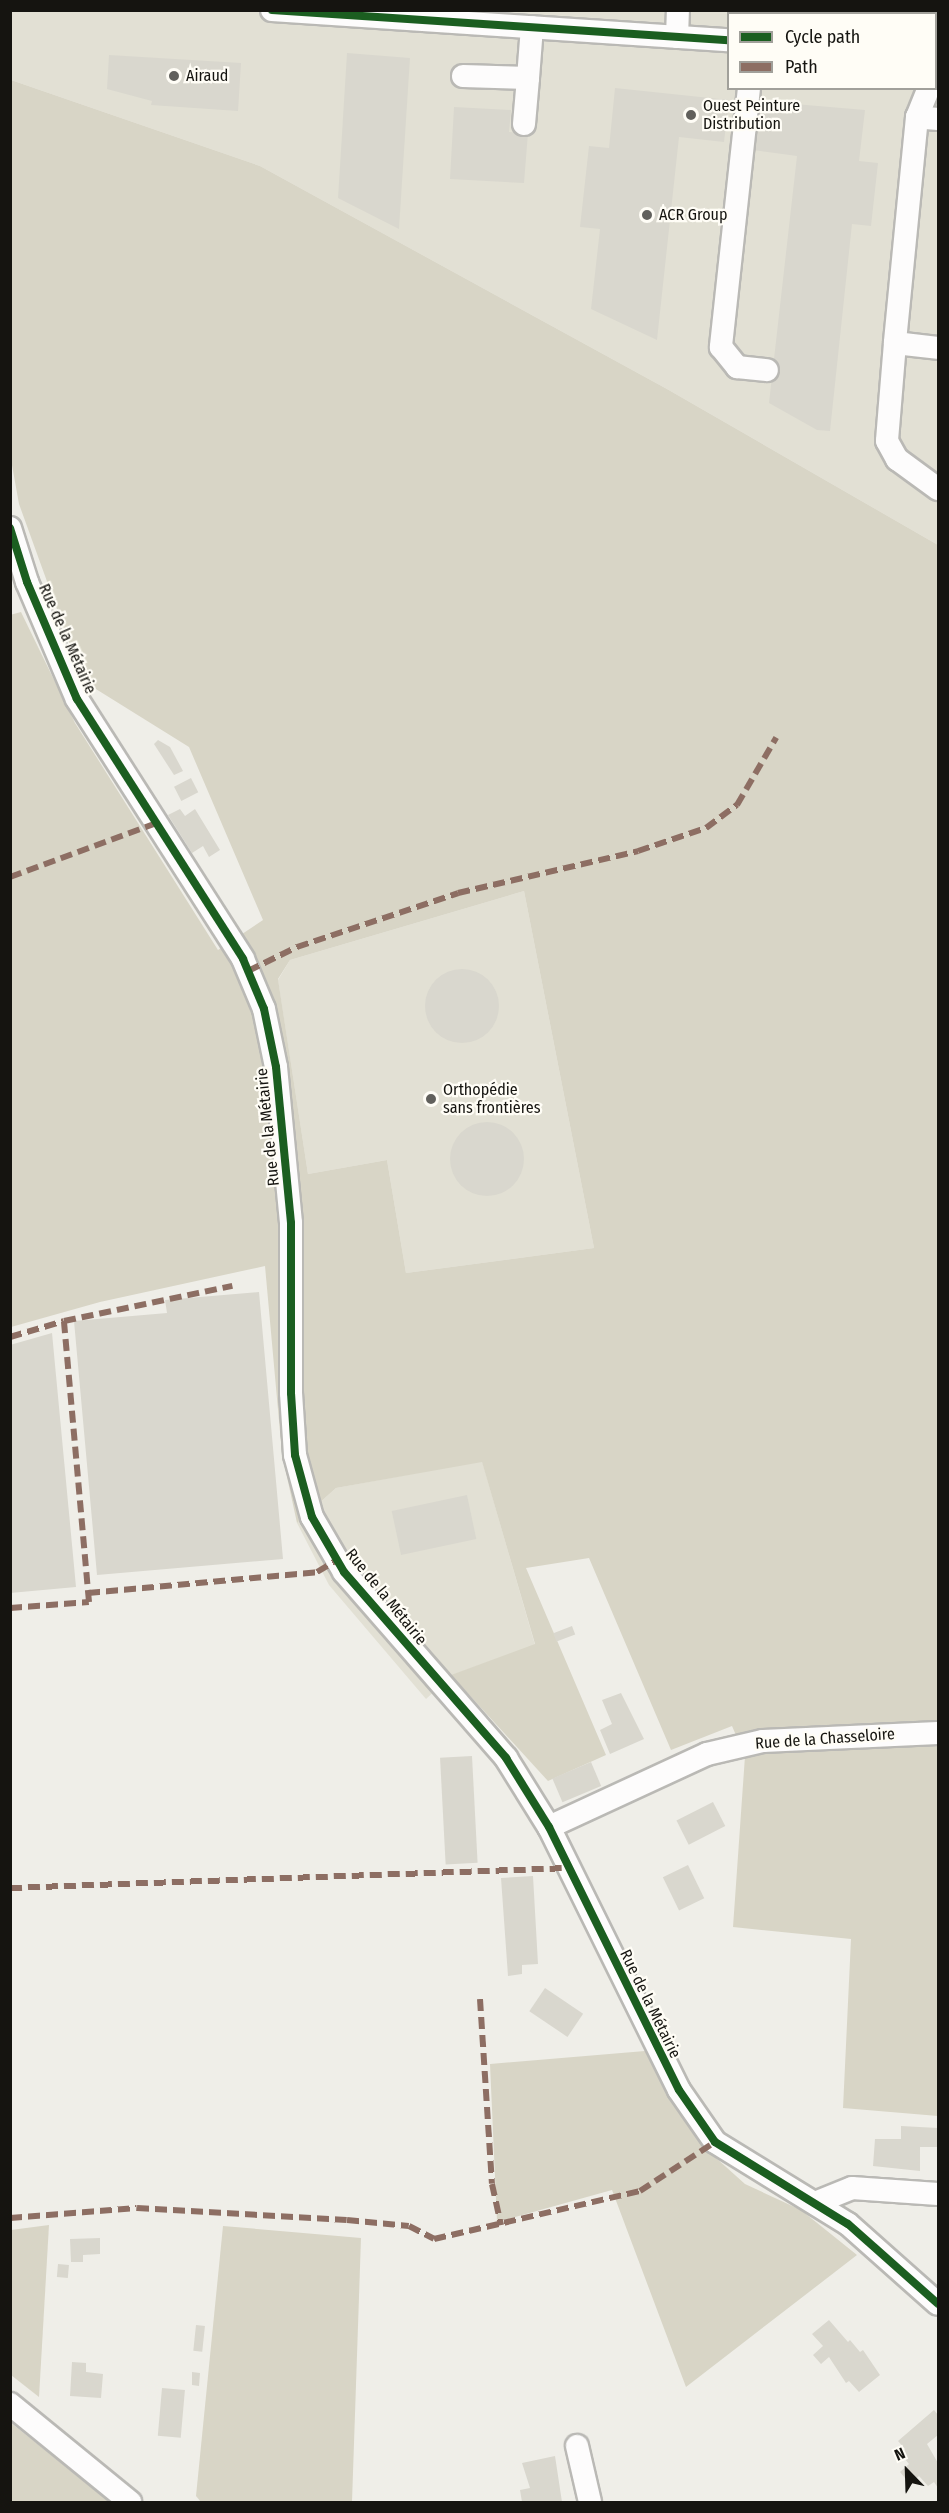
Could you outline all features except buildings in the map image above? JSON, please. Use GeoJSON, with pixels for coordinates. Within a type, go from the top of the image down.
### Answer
{"type":"FeatureCollection","features":[{"type":"Feature","properties":{"kind":"street"},"geometry":{"type":"LineString","coordinates":[[272,10],[535,22],[727,40]]}},
{"type":"Feature","properties":{"kind":"street"},"geometry":{"type":"LineString","coordinates":[[677,37],[678,10]]}},
{"type":"Feature","properties":{"kind":"street"},"geometry":{"type":"LineString","coordinates":[[524,124],[535,22]]}},
{"type":"Feature","properties":{"kind":"street"},"geometry":{"type":"LineString","coordinates":[[463,76],[528,78]]}},
{"type":"Feature","properties":{"kind":"street"},"geometry":{"type":"LineString","coordinates":[[749,90],[721,347],[737,366],[768,370]]}},
{"type":"Feature","properties":{"kind":"street"},"geometry":{"type":"LineString","coordinates":[[929,90],[928,118],[895,343],[887,441],[897,459],[939,489]]}},
{"type":"Feature","properties":{"kind":"street"},"geometry":{"type":"LineString","coordinates":[[895,343],[939,348]]}},
{"type":"Feature","properties":{"kind":"street","name":"Rue de la Métairie"},"geometry":{"type":"LineString","coordinates":[[10,528],[19,585],[77,699],[243,959],[264,1008],[276,1067],[291,1223],[291,1393],[295,1455],[312,1517],[344,1572],[506,1758],[549,1827],[650,2037],[679,2090],[715,2142],[815,2202],[878,2247],[939,2304]]}},
{"type":"Feature","properties":{"kind":"street","name":"Rue de la Chasseloire"},"geometry":{"type":"LineString","coordinates":[[549,1827],[659,1774],[707,1754],[751,1743],[939,1733]]}},
{"type":"Feature","properties":{"kind":"street"},"geometry":{"type":"LineString","coordinates":[[815,2202],[852,2188],[939,2194]]}},
{"type":"Feature","properties":{"kind":"street"},"geometry":{"type":"LineString","coordinates":[[10,2404],[130,2502]]}},
{"type":"Feature","properties":{"kind":"street"},"geometry":{"type":"LineString","coordinates":[[577,2446],[590,2502]]}},
{"type":"Feature","properties":{"kind":"shaded area"},"geometry":{"type":"Polygon","coordinates":[[[11,11],[938,11],[938,545],[667,389],[260,166],[11,80],[11,11]]]}},
{"type":"Feature","properties":{"kind":"shaded area"},"geometry":{"type":"Polygon","coordinates":[[[11,80],[260,166],[667,389],[938,545],[938,2116],[843,2108],[851,1939],[733,1927],[745,1756],[732,1726],[671,1750],[589,1558],[526,1568],[606,1755],[548,1781],[451,1675],[535,1644],[482,1462],[336,1488],[297,1523],[282,1454],[265,1266],[100,1302],[11,1327],[10,615],[21,612],[75,723],[218,950],[263,920],[189,747],[83,681],[19,504],[10,454],[11,80]],[[524,891],[290,960],[278,979],[308,1174],[387,1160],[406,1273],[594,1248],[524,891]]]}},
{"type":"Feature","properties":{"kind":"shaded area","name":"Orthopédie sans frontières"},"geometry":{"type":"Polygon","coordinates":[[[524,891],[594,1248],[406,1273],[387,1160],[308,1174],[278,980],[290,960],[524,891]]]}},
{"type":"Feature","properties":{"kind":"shaded area"},"geometry":{"type":"Polygon","coordinates":[[[482,1461],[535,1645],[452,1675],[426,1699],[329,1585],[297,1523],[336,1488],[482,1461]]]}},
{"type":"Feature","properties":{"kind":"shaded area"},"geometry":{"type":"Polygon","coordinates":[[[645,2051],[706,2149],[745,2184],[801,2210],[857,2255],[686,2387],[612,2190],[497,2222],[490,2064],[645,2051]]]}},
{"type":"Feature","properties":{"kind":"shaded area"},"geometry":{"type":"Polygon","coordinates":[[[49,2225],[39,2397],[11,2375],[11,2230],[49,2225]]]}},
{"type":"Feature","properties":{"kind":"shaded area"},"geometry":{"type":"Polygon","coordinates":[[[223,2226],[361,2238],[352,2502],[201,2502],[196,2496],[223,2226]]]}},
{"type":"Feature","properties":{"kind":"shaded area"},"geometry":{"type":"Polygon","coordinates":[[[11,2423],[111,2502],[11,2502],[11,2423]]]}},
{"type":"Feature","properties":{"kind":"marked path"},"geometry":{"type":"LineString","coordinates":[[248,971],[297,947],[458,893],[638,851],[706,828],[737,805],[776,738]]}},
{"type":"Feature","properties":{"kind":"marked path"},"geometry":{"type":"LineString","coordinates":[[10,877],[157,823]]}},
{"type":"Feature","properties":{"kind":"marked path"},"geometry":{"type":"LineString","coordinates":[[10,1337],[64,1321],[232,1286]]}},
{"type":"Feature","properties":{"kind":"marked path"},"geometry":{"type":"LineString","coordinates":[[10,1608],[89,1602],[64,1321]]}},
{"type":"Feature","properties":{"kind":"marked path"},"geometry":{"type":"LineString","coordinates":[[88,1593],[317,1572],[337,1560]]}},
{"type":"Feature","properties":{"kind":"marked path"},"geometry":{"type":"LineString","coordinates":[[10,1888],[569,1868]]}},
{"type":"Feature","properties":{"kind":"marked path"},"geometry":{"type":"LineString","coordinates":[[480,1999],[492,2184],[501,2225]]}},
{"type":"Feature","properties":{"kind":"marked path"},"geometry":{"type":"LineString","coordinates":[[10,2218],[137,2208],[347,2220],[409,2226],[434,2239],[640,2191],[715,2142]]}},
{"type":"Feature","properties":{"kind":"cycle path"},"geometry":{"type":"LineString","coordinates":[[272,10],[727,40]]}},
{"type":"Feature","properties":{"kind":"cycle path"},"geometry":{"type":"LineString","coordinates":[[10,528],[27,582],[77,699],[243,959],[264,1009],[276,1067],[291,1223],[291,1393],[295,1455],[312,1517],[344,1572],[506,1758],[549,1827],[679,2090],[715,2142],[848,2224],[938,2304]]}},
{"type":"Feature","properties":{"kind":"place","name":"Airaud"},"geometry":{"type":"Point","coordinates":[174,76]}},
{"type":"Feature","properties":{"kind":"place","name":"Ouest Peinture Distribution"},"geometry":{"type":"Point","coordinates":[691,115]}},
{"type":"Feature","properties":{"kind":"place","name":"ACR Group"},"geometry":{"type":"Point","coordinates":[647,215]}},
{"type":"Feature","properties":{"kind":"place","name":"Orthopédie sans frontières"},"geometry":{"type":"Point","coordinates":[431,1099]}}]}
